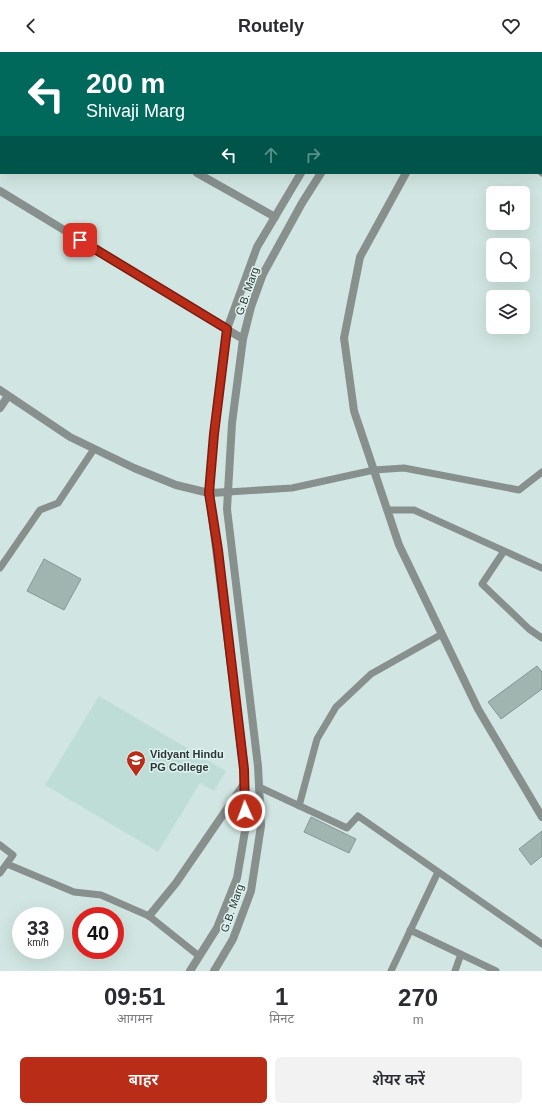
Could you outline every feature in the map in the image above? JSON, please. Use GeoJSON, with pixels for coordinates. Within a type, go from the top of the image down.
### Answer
{"type":"FeatureCollection","features":[{"type":"Feature","properties":{"kind":"street"},"geometry":{"type":"LineString","coordinates":[[198,174],[274,217]]}},
{"type":"Feature","properties":{"kind":"street"},"geometry":{"type":"LineString","coordinates":[[190,971],[217,928],[237,878],[246,825],[244,784],[209,493],[214,434],[227,329],[257,247],[300,174]]}},
{"type":"Feature","properties":{"kind":"street","name":"G.B. Marg"},"geometry":{"type":"LineString","coordinates":[[214,971],[233,939],[252,891],[261,826],[259,787],[227,509],[232,423],[243,339],[251,307],[263,274],[302,203],[320,174]]}},
{"type":"Feature","properties":{"kind":"street"},"geometry":{"type":"LineString","coordinates":[[405,174],[360,257],[344,338],[354,412],[399,545],[478,709],[542,817]]}},
{"type":"Feature","properties":{"kind":"street"},"geometry":{"type":"LineString","coordinates":[[0,191],[243,339]]}},
{"type":"Feature","properties":{"kind":"street"},"geometry":{"type":"LineString","coordinates":[[0,390],[70,437],[134,468],[176,485],[209,493],[228,492]]}},
{"type":"Feature","properties":{"kind":"street"},"geometry":{"type":"LineString","coordinates":[[0,408],[8,396]]}},
{"type":"Feature","properties":{"kind":"street"},"geometry":{"type":"LineString","coordinates":[[149,916],[176,883],[244,784]]}},
{"type":"Feature","properties":{"kind":"lane"},"geometry":{"type":"LineString","coordinates":[[0,568],[40,510],[58,503],[94,449]]}},
{"type":"Feature","properties":{"kind":"lane"},"geometry":{"type":"LineString","coordinates":[[228,492],[292,488],[374,470],[404,468],[519,490],[542,472]]}},
{"type":"Feature","properties":{"kind":"lane"},"geometry":{"type":"LineString","coordinates":[[388,510],[414,510],[542,568]]}},
{"type":"Feature","properties":{"kind":"lane"},"geometry":{"type":"LineString","coordinates":[[504,551],[482,584],[529,629],[542,638]]}},
{"type":"Feature","properties":{"kind":"lane"},"geometry":{"type":"LineString","coordinates":[[299,806],[317,739],[336,707],[371,674],[442,634]]}},
{"type":"Feature","properties":{"kind":"lane"},"geometry":{"type":"LineString","coordinates":[[259,787],[347,828],[358,816],[542,944]]}},
{"type":"Feature","properties":{"kind":"lane"},"geometry":{"type":"LineString","coordinates":[[0,845],[13,855],[0,872]]}},
{"type":"Feature","properties":{"kind":"lane"},"geometry":{"type":"LineString","coordinates":[[7,864],[74,892],[101,895],[149,916],[199,956]]}},
{"type":"Feature","properties":{"kind":"lane"},"geometry":{"type":"LineString","coordinates":[[391,971],[438,872]]}},
{"type":"Feature","properties":{"kind":"lane"},"geometry":{"type":"LineString","coordinates":[[410,930],[496,971]]}},
{"type":"Feature","properties":{"kind":"lane"},"geometry":{"type":"LineString","coordinates":[[455,971],[462,954]]}},
{"type":"Feature","properties":{"kind":"shaded area","name":"Vidyant Hindu PG College"},"geometry":{"type":"Polygon","coordinates":[[[99,696],[226,771],[214,791],[200,783],[158,852],[45,785],[99,696]]]}},
{"type":"Feature","properties":{"kind":"building"},"geometry":{"type":"Polygon","coordinates":[[[44,559],[81,579],[64,610],[27,591],[44,559]]]}},
{"type":"Feature","properties":{"kind":"building"},"geometry":{"type":"Polygon","coordinates":[[[537,666],[542,672],[542,689],[501,719],[488,702],[537,666]]]}},
{"type":"Feature","properties":{"kind":"building"},"geometry":{"type":"Polygon","coordinates":[[[311,817],[356,839],[349,853],[304,832],[311,817]]]}},
{"type":"Feature","properties":{"kind":"building"},"geometry":{"type":"Polygon","coordinates":[[[542,831],[542,856],[531,865],[519,849],[542,831]]]}},
{"type":"Feature","properties":{"kind":"place","name":"Vidyant Hindu PG College"},"geometry":{"type":"Point","coordinates":[136,777]}},
{"type":"Feature","properties":{"kind":"route"},"geometry":{"type":"LineString","coordinates":[[80,240],[227,329],[214,434],[209,493],[218,550],[244,769],[245,811]]}}]}
